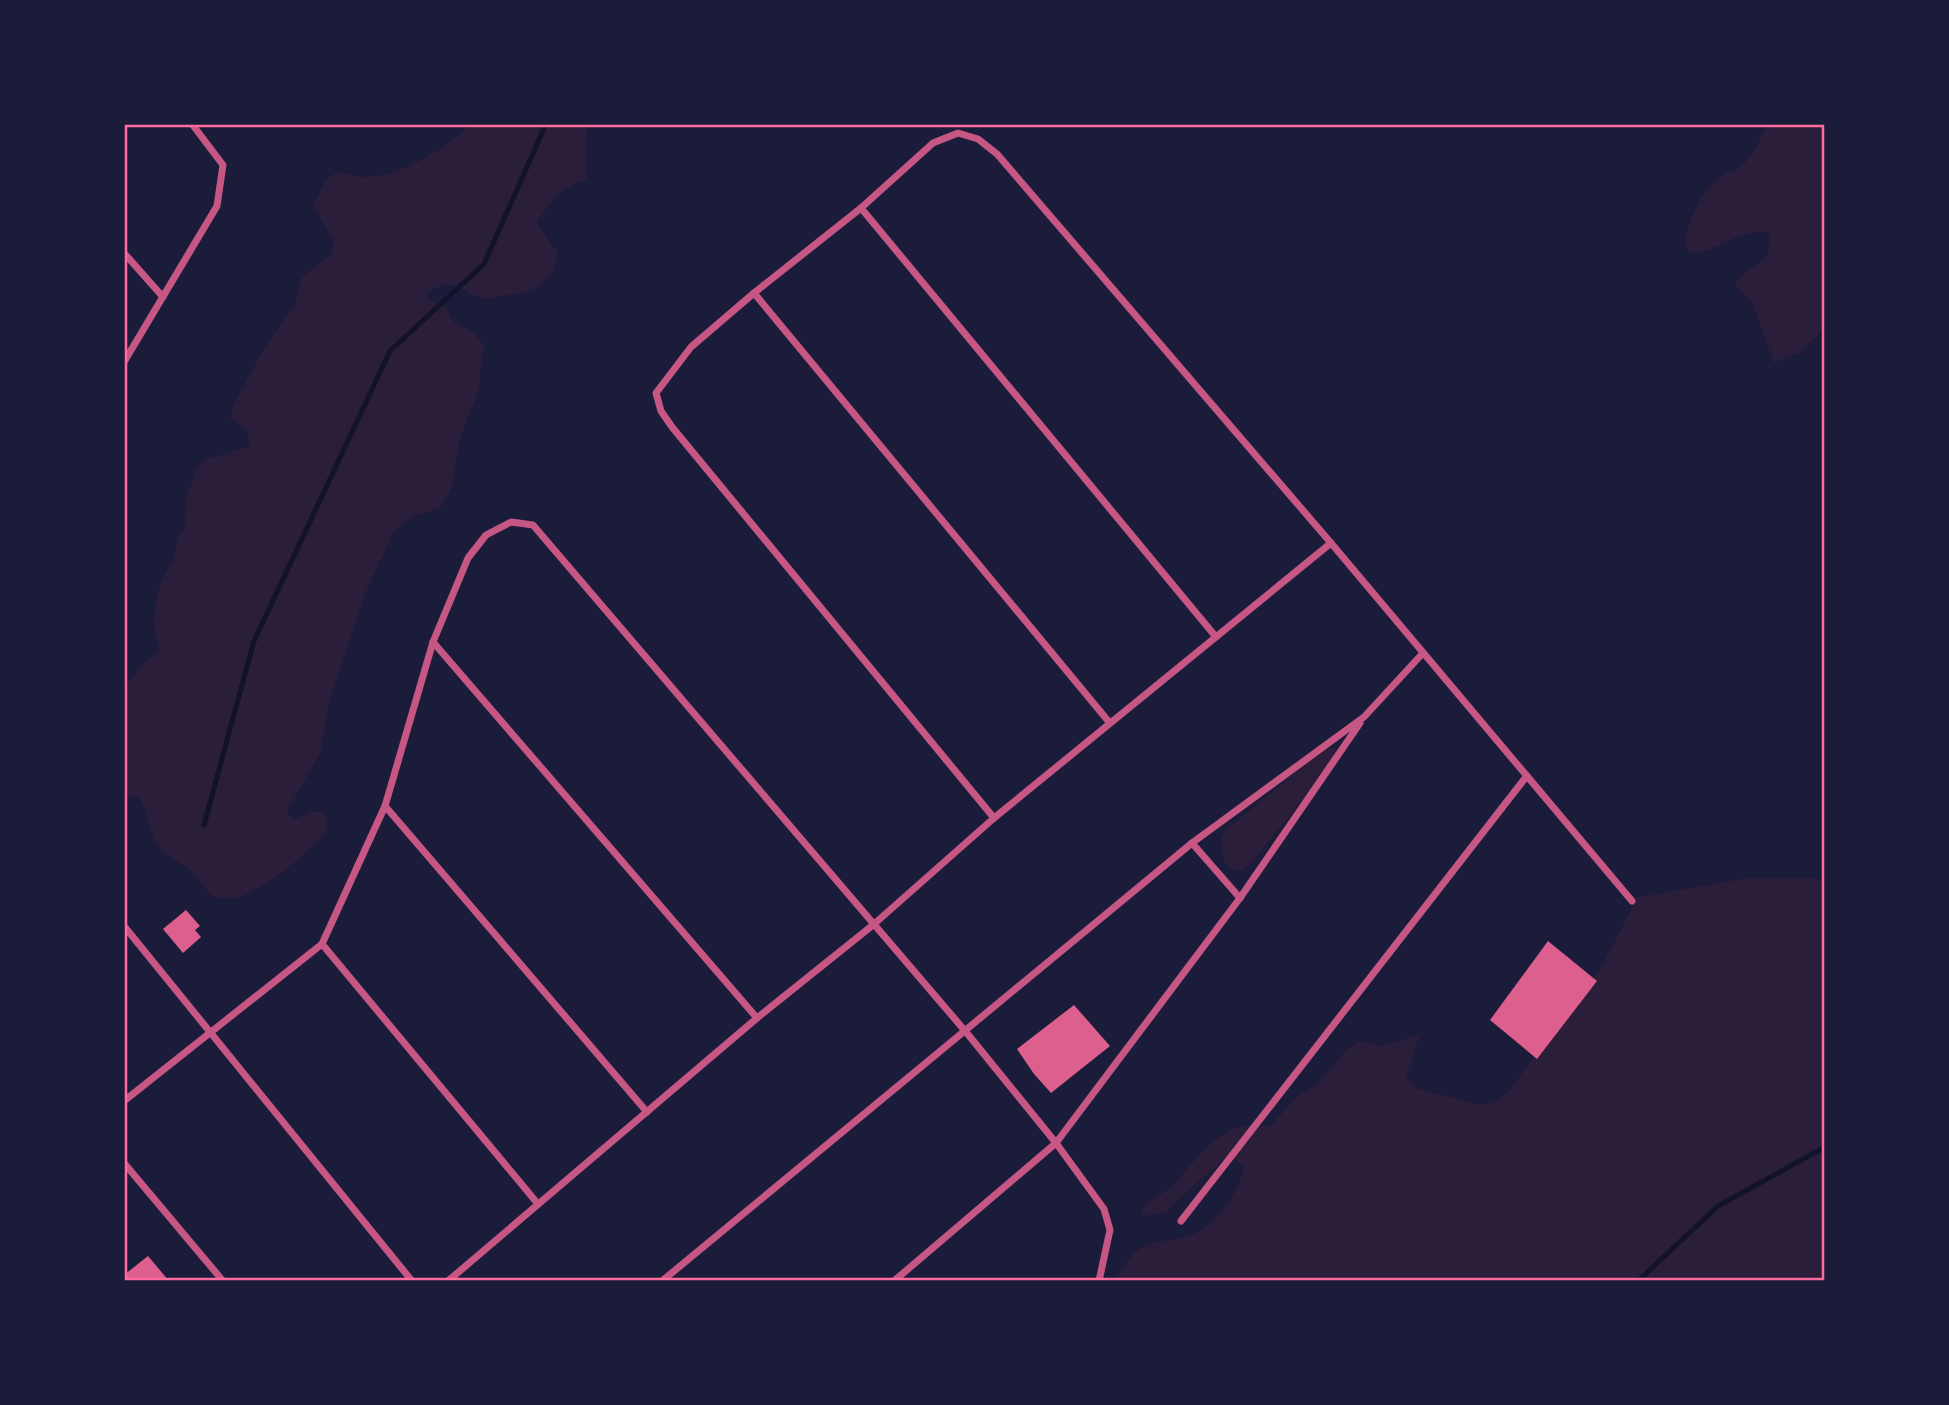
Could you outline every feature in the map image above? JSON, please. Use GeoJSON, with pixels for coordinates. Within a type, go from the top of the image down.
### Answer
{"type":"FeatureCollection","features":[{"type":"Feature","properties":{"kind":"street"},"geometry":{"type":"LineString","coordinates":[[124,362],[216,206],[223,165],[192,124]]}},
{"type":"Feature","properties":{"kind":"street"},"geometry":{"type":"LineString","coordinates":[[993,818],[672,427],[661,411],[656,393],[691,347],[861,208],[933,143],[958,134],[978,139],[997,154],[1331,543],[1632,901]]}},
{"type":"Feature","properties":{"kind":"street"},"geometry":{"type":"LineString","coordinates":[[861,208],[1216,637]]}},
{"type":"Feature","properties":{"kind":"street"},"geometry":{"type":"LineString","coordinates":[[124,253],[163,297]]}},
{"type":"Feature","properties":{"kind":"street"},"geometry":{"type":"LineString","coordinates":[[754,293],[1109,722]]}},
{"type":"Feature","properties":{"kind":"street"},"geometry":{"type":"LineString","coordinates":[[124,1101],[322,944],[385,806],[433,642],[468,558],[486,535],[511,522],[533,525],[965,1032],[1056,1143],[1104,1209],[1110,1230],[1099,1281]]}},
{"type":"Feature","properties":{"kind":"street"},"geometry":{"type":"LineString","coordinates":[[448,1281],[757,1018],[873,925],[993,818],[1331,543]]}},
{"type":"Feature","properties":{"kind":"street"},"geometry":{"type":"LineString","coordinates":[[433,642],[757,1018]]}},
{"type":"Feature","properties":{"kind":"street"},"geometry":{"type":"LineString","coordinates":[[894,1281],[1056,1143],[1240,898],[1364,717],[1423,653]]}},
{"type":"Feature","properties":{"kind":"street"},"geometry":{"type":"LineString","coordinates":[[662,1281],[1192,843],[1364,717]]}},
{"type":"Feature","properties":{"kind":"street"},"geometry":{"type":"LineString","coordinates":[[1181,1221],[1526,777]]}},
{"type":"Feature","properties":{"kind":"street"},"geometry":{"type":"LineString","coordinates":[[385,806],[647,1112]]}},
{"type":"Feature","properties":{"kind":"street"},"geometry":{"type":"LineString","coordinates":[[1192,843],[1240,898]]}},
{"type":"Feature","properties":{"kind":"street"},"geometry":{"type":"LineString","coordinates":[[124,926],[412,1281]]}},
{"type":"Feature","properties":{"kind":"street"},"geometry":{"type":"LineString","coordinates":[[322,944],[538,1204]]}},
{"type":"Feature","properties":{"kind":"street"},"geometry":{"type":"LineString","coordinates":[[124,1163],[223,1281]]}},
{"type":"Feature","properties":{"kind":"shaded area"},"geometry":{"type":"Polygon","coordinates":[[[471,124],[587,124],[585,175],[588,180],[564,190],[537,222],[553,248],[558,250],[552,273],[540,285],[524,292],[489,299],[450,285],[427,293],[427,299],[446,306],[454,322],[472,331],[484,345],[478,392],[460,439],[452,487],[441,507],[411,518],[394,531],[363,598],[331,695],[320,753],[288,810],[289,816],[295,819],[311,812],[323,812],[327,820],[326,834],[289,867],[257,889],[226,899],[213,896],[192,871],[161,850],[153,837],[145,809],[138,797],[124,796],[124,689],[140,667],[159,651],[154,624],[156,599],[161,582],[175,556],[178,536],[185,527],[186,499],[197,467],[204,460],[250,446],[247,430],[230,418],[233,406],[263,350],[295,305],[302,277],[333,253],[333,240],[313,205],[326,180],[337,172],[366,177],[411,165],[449,143],[471,124]]]}},
{"type":"Feature","properties":{"kind":"shaded area"},"geometry":{"type":"Polygon","coordinates":[[[1769,124],[1825,124],[1825,328],[1799,353],[1774,363],[1752,303],[1735,285],[1740,277],[1759,263],[1768,252],[1768,233],[1748,234],[1700,252],[1690,252],[1684,243],[1689,224],[1707,190],[1721,176],[1735,171],[1747,161],[1769,124]]]}},
{"type":"Feature","properties":{"kind":"shaded area"},"geometry":{"type":"Polygon","coordinates":[[[1331,746],[1337,750],[1334,761],[1253,861],[1242,871],[1234,870],[1224,861],[1221,837],[1227,829],[1321,751],[1331,746]]]}},
{"type":"Feature","properties":{"kind":"shaded area"},"geometry":{"type":"Polygon","coordinates":[[[1747,878],[1825,879],[1825,1281],[1115,1281],[1138,1250],[1148,1244],[1191,1235],[1209,1224],[1231,1198],[1244,1168],[1237,1160],[1225,1158],[1165,1212],[1144,1216],[1140,1212],[1147,1204],[1173,1185],[1204,1150],[1222,1135],[1246,1125],[1270,1127],[1298,1095],[1317,1085],[1346,1050],[1359,1041],[1383,1046],[1420,1034],[1406,1077],[1416,1088],[1481,1105],[1493,1103],[1509,1091],[1601,967],[1634,905],[1634,898],[1747,878]]]}},
{"type":"Feature","properties":{"kind":"building"},"geometry":{"type":"Polygon","coordinates":[[[186,910],[200,926],[195,930],[201,937],[183,953],[163,929],[186,910]]]}},
{"type":"Feature","properties":{"kind":"building"},"geometry":{"type":"Polygon","coordinates":[[[1548,941],[1597,981],[1537,1059],[1490,1020],[1548,941]]]}},
{"type":"Feature","properties":{"kind":"building"},"geometry":{"type":"Polygon","coordinates":[[[1074,1005],[1110,1046],[1051,1093],[1017,1049],[1074,1005]]]}},
{"type":"Feature","properties":{"kind":"building"},"geometry":{"type":"Polygon","coordinates":[[[148,1256],[169,1281],[124,1281],[124,1275],[148,1256]]]}},
{"type":"Feature","properties":{"kind":"waterway"},"geometry":{"type":"LineString","coordinates":[[204,825],[254,641],[390,351],[484,264],[546,124]]}},
{"type":"Feature","properties":{"kind":"waterway"},"geometry":{"type":"LineString","coordinates":[[1638,1281],[1718,1206],[1825,1147]]}}]}
